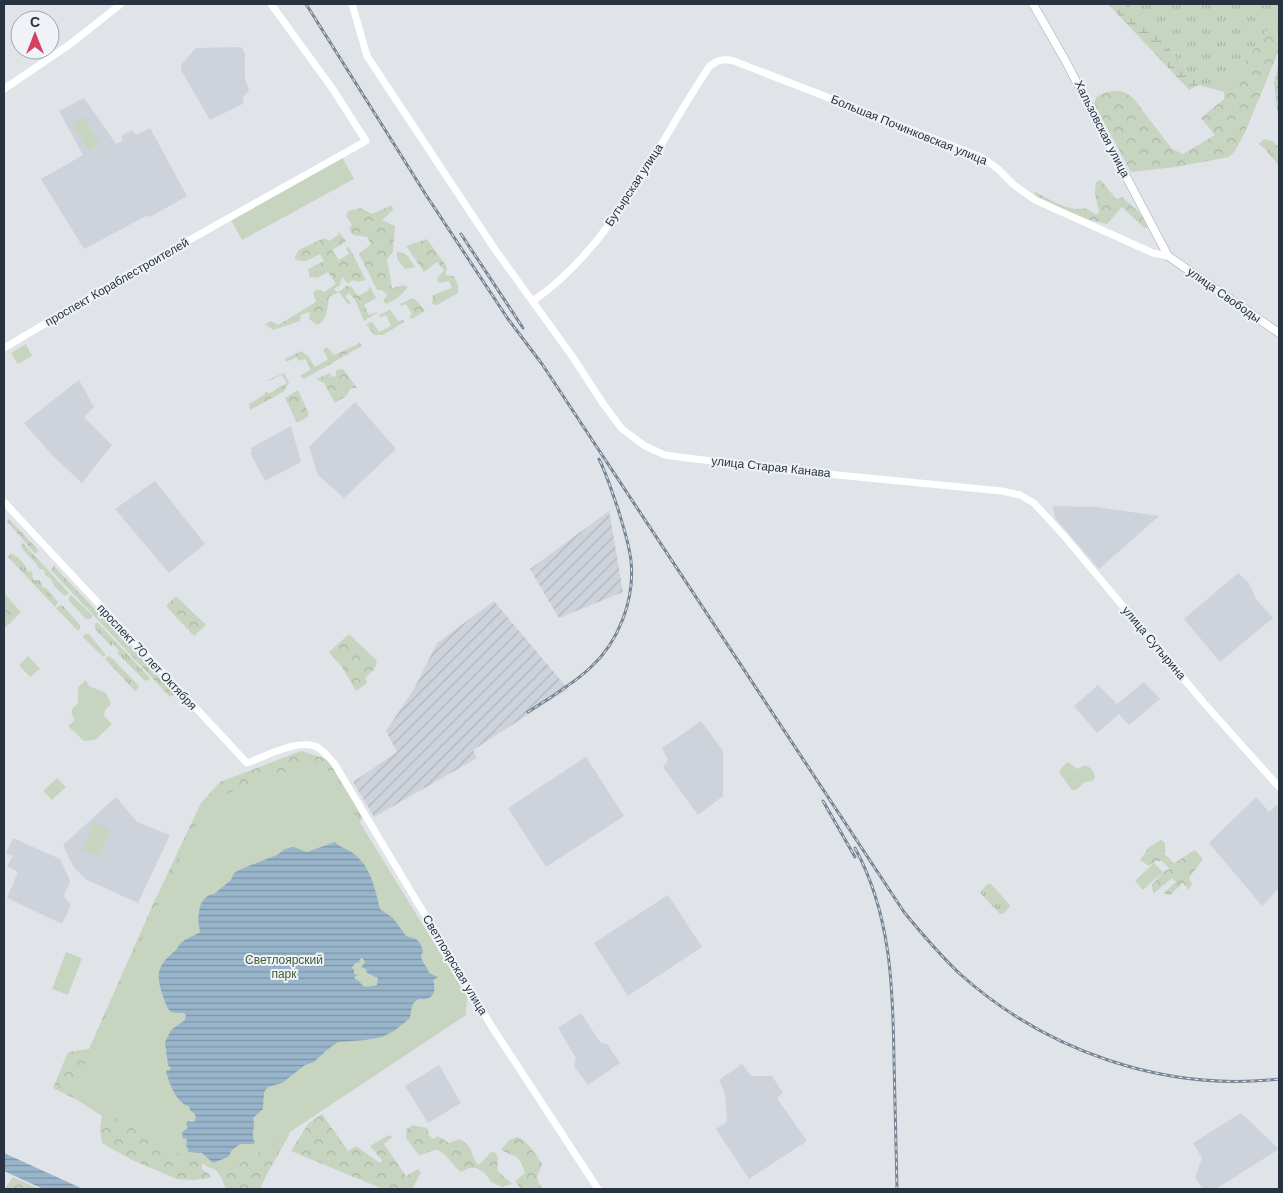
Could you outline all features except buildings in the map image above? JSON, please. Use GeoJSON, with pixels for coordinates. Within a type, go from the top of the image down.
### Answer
{"type":"FeatureCollection","features":[{"type":"Feature","properties":{"kind":"main road","name":"Хальзовская улица"},"geometry":{"type":"LineString","coordinates":[[1033,4],[1065,60],[1168,256]]}},
{"type":"Feature","properties":{"kind":"main road","name":"улица Свободы"},"geometry":{"type":"LineString","coordinates":[[1168,256],[1279,333]]}},
{"type":"Feature","properties":{"kind":"street"},"geometry":{"type":"LineString","coordinates":[[4,89],[69,45],[122,4]]}},
{"type":"Feature","properties":{"kind":"street","name":"проспект Кораблестроителей"},"geometry":{"type":"LineString","coordinates":[[4,348],[134,271],[366,142],[332,88],[270,4]]}},
{"type":"Feature","properties":{"kind":"street","name":"улица Старая Канава"},"geometry":{"type":"LineString","coordinates":[[352,4],[366,54],[494,248],[564,344],[622,429],[645,446],[666,455],[786,470],[1002,491],[1020,494],[1028,498]]}},
{"type":"Feature","properties":{"kind":"street","name":"Бутырская улица"},"geometry":{"type":"LineString","coordinates":[[533,301],[574,267],[602,235],[709,67],[721,59]]}},
{"type":"Feature","properties":{"kind":"street","name":"Большая Починковская улица"},"geometry":{"type":"LineString","coordinates":[[721,59],[734,61],[986,160],[1034,200],[1153,253],[1168,256]]}},
{"type":"Feature","properties":{"kind":"street","name":"улица Сутырина"},"geometry":{"type":"LineString","coordinates":[[1028,498],[1065,537],[1204,703],[1279,787]]}},
{"type":"Feature","properties":{"kind":"street","name":"проспект 70 лет Октября"},"geometry":{"type":"LineString","coordinates":[[4,502],[247,763],[298,745],[310,744]]}},
{"type":"Feature","properties":{"kind":"street","name":"Светлоярская улица"},"geometry":{"type":"LineString","coordinates":[[310,744],[322,751],[334,763],[492,1027],[598,1189]]}},
{"type":"Feature","properties":{"kind":"shaded area"},"geometry":{"type":"Polygon","coordinates":[[[241,47],[245,53],[245,79],[249,90],[243,97],[244,101],[241,105],[210,120],[181,70],[181,65],[196,48],[241,47]]]}},
{"type":"Feature","properties":{"kind":"shaded area"},"geometry":{"type":"Polygon","coordinates":[[[84,98],[116,144],[123,141],[121,136],[132,130],[136,135],[150,128],[187,196],[150,217],[148,215],[84,249],[41,179],[83,155],[59,111],[84,98]]]}},
{"type":"Feature","properties":{"kind":"shaded area"},"geometry":{"type":"Polygon","coordinates":[[[79,380],[94,407],[84,417],[112,445],[82,483],[52,455],[24,423],[79,380]]]}},
{"type":"Feature","properties":{"kind":"shaded area"},"geometry":{"type":"Polygon","coordinates":[[[355,402],[396,449],[344,498],[318,475],[309,447],[355,402]]]}},
{"type":"Feature","properties":{"kind":"shaded area"},"geometry":{"type":"Polygon","coordinates":[[[291,426],[301,462],[265,481],[250,453],[252,451],[251,448],[291,426]]]}},
{"type":"Feature","properties":{"kind":"shaded area"},"geometry":{"type":"Polygon","coordinates":[[[155,481],[205,544],[169,573],[115,509],[155,481]]]}},
{"type":"Feature","properties":{"kind":"shaded area"},"geometry":{"type":"Polygon","coordinates":[[[1053,506],[1096,507],[1159,516],[1099,569],[1055,518],[1053,506]]]}},
{"type":"Feature","properties":{"kind":"shaded area"},"geometry":{"type":"Polygon","coordinates":[[[609,511],[623,592],[559,618],[530,569],[609,511]]]}},
{"type":"Feature","properties":{"kind":"shaded area"},"geometry":{"type":"Polygon","coordinates":[[[1238,573],[1249,583],[1256,599],[1273,618],[1220,662],[1184,619],[1238,573]]]}},
{"type":"Feature","properties":{"kind":"shaded area"},"geometry":{"type":"Polygon","coordinates":[[[494,601],[568,689],[473,750],[477,758],[374,817],[353,782],[397,752],[386,731],[415,687],[437,643],[494,601]]]}},
{"type":"Feature","properties":{"kind":"shaded area"},"geometry":{"type":"Polygon","coordinates":[[[1144,682],[1160,699],[1129,725],[1119,714],[1097,733],[1074,706],[1098,685],[1117,704],[1144,682]]]}},
{"type":"Feature","properties":{"kind":"shaded area"},"geometry":{"type":"Polygon","coordinates":[[[701,721],[723,751],[723,796],[698,815],[663,767],[668,760],[662,748],[701,721]]]}},
{"type":"Feature","properties":{"kind":"shaded area"},"geometry":{"type":"Polygon","coordinates":[[[586,757],[624,816],[546,867],[508,808],[586,757]]]}},
{"type":"Feature","properties":{"kind":"shaded area"},"geometry":{"type":"Polygon","coordinates":[[[116,797],[137,822],[170,835],[138,903],[87,880],[74,868],[63,845],[116,797]]]}},
{"type":"Feature","properties":{"kind":"shaded area"},"geometry":{"type":"Polygon","coordinates":[[[1256,797],[1269,812],[1279,803],[1279,888],[1262,906],[1209,843],[1256,797]]]}},
{"type":"Feature","properties":{"kind":"shaded area"},"geometry":{"type":"Polygon","coordinates":[[[13,838],[60,859],[70,881],[64,896],[71,905],[62,924],[7,898],[18,872],[7,866],[13,856],[6,853],[13,838]]]}},
{"type":"Feature","properties":{"kind":"shaded area"},"geometry":{"type":"Polygon","coordinates":[[[668,895],[702,947],[628,996],[594,943],[668,895]]]}},
{"type":"Feature","properties":{"kind":"shaded area"},"geometry":{"type":"Polygon","coordinates":[[[581,1013],[600,1042],[607,1044],[620,1063],[588,1085],[574,1066],[576,1058],[558,1028],[581,1013]]]}},
{"type":"Feature","properties":{"kind":"shaded area"},"geometry":{"type":"Polygon","coordinates":[[[742,1064],[751,1076],[772,1076],[783,1093],[777,1098],[807,1141],[749,1179],[716,1129],[727,1122],[725,1094],[719,1080],[742,1064]]]}},
{"type":"Feature","properties":{"kind":"shaded area"},"geometry":{"type":"Polygon","coordinates":[[[439,1065],[461,1103],[428,1123],[405,1086],[439,1065]]]}},
{"type":"Feature","properties":{"kind":"shaded area"},"geometry":{"type":"Polygon","coordinates":[[[1241,1113],[1279,1149],[1216,1189],[1203,1189],[1195,1178],[1202,1158],[1193,1143],[1241,1113]]]}},
{"type":"Feature","properties":{"kind":"green space"},"geometry":{"type":"Polygon","coordinates":[[[1108,4],[1128,4],[1155,31],[1199,85],[1189,90],[1108,4]]]}},
{"type":"Feature","properties":{"kind":"green space"},"geometry":{"type":"Polygon","coordinates":[[[1128,4],[1279,4],[1279,13],[1224,92],[1199,85],[1155,31],[1128,4]]]}},
{"type":"Feature","properties":{"kind":"green space"},"geometry":{"type":"Polygon","coordinates":[[[1279,13],[1279,50],[1246,130],[1235,151],[1229,157],[1176,167],[1131,172],[1094,103],[1097,96],[1116,91],[1130,95],[1172,149],[1183,154],[1215,135],[1201,118],[1224,99],[1224,92],[1279,13]]]}},
{"type":"Feature","properties":{"kind":"green space"},"geometry":{"type":"Polygon","coordinates":[[[1279,62],[1279,127],[1274,83],[1279,62]]]}},
{"type":"Feature","properties":{"kind":"green space"},"geometry":{"type":"Polygon","coordinates":[[[84,117],[100,144],[88,151],[72,124],[84,117]]]}},
{"type":"Feature","properties":{"kind":"green space"},"geometry":{"type":"Polygon","coordinates":[[[1264,139],[1272,141],[1279,147],[1279,166],[1259,144],[1264,139]]]}},
{"type":"Feature","properties":{"kind":"green space"},"geometry":{"type":"Polygon","coordinates":[[[341,155],[354,179],[242,240],[230,218],[341,155]]]}},
{"type":"Feature","properties":{"kind":"green space"},"geometry":{"type":"Polygon","coordinates":[[[1101,180],[1116,199],[1122,197],[1139,212],[1148,227],[1144,228],[1122,207],[1107,224],[1071,213],[1036,196],[1034,191],[1061,205],[1075,209],[1086,209],[1096,215],[1099,212],[1095,193],[1096,182],[1101,180]]]}},
{"type":"Feature","properties":{"kind":"green space"},"geometry":{"type":"Polygon","coordinates":[[[392,205],[393,210],[382,220],[395,226],[393,252],[387,259],[392,288],[403,285],[408,287],[398,298],[387,304],[383,302],[387,295],[382,290],[377,290],[359,254],[371,244],[367,237],[353,235],[349,229],[352,225],[346,216],[348,211],[361,208],[372,214],[392,205]]]}},
{"type":"Feature","properties":{"kind":"green space"},"geometry":{"type":"Polygon","coordinates":[[[339,232],[346,241],[332,250],[339,260],[349,254],[346,248],[349,247],[366,280],[357,282],[354,280],[347,283],[342,277],[340,285],[334,289],[337,292],[346,286],[351,286],[358,296],[369,290],[368,287],[371,288],[376,298],[364,305],[369,315],[377,313],[364,321],[355,300],[349,293],[345,296],[350,304],[347,303],[339,292],[329,297],[325,317],[321,323],[317,325],[309,319],[310,312],[301,315],[300,321],[273,330],[265,324],[271,321],[278,325],[316,302],[313,292],[318,289],[324,292],[336,284],[328,272],[317,278],[310,277],[308,269],[324,261],[320,254],[304,261],[294,258],[299,250],[324,238],[329,241],[338,235],[339,232]]]}},
{"type":"Feature","properties":{"kind":"green space"},"geometry":{"type":"Polygon","coordinates":[[[427,239],[447,267],[445,275],[454,276],[458,285],[458,293],[437,305],[432,304],[433,295],[452,288],[449,281],[439,283],[437,279],[444,270],[437,262],[424,272],[406,246],[427,239]]]}},
{"type":"Feature","properties":{"kind":"green space"},"geometry":{"type":"Polygon","coordinates":[[[397,251],[407,255],[415,267],[405,269],[397,259],[397,251]]]}},
{"type":"Feature","properties":{"kind":"green space"},"geometry":{"type":"Polygon","coordinates":[[[413,298],[425,311],[412,319],[409,317],[412,314],[406,304],[401,306],[400,304],[413,298]]]}},
{"type":"Feature","properties":{"kind":"green space"},"geometry":{"type":"Polygon","coordinates":[[[390,310],[398,321],[403,320],[404,322],[383,335],[374,335],[366,324],[372,322],[379,332],[391,326],[386,315],[380,317],[379,315],[390,310]]]}},
{"type":"Feature","properties":{"kind":"green space"},"geometry":{"type":"Polygon","coordinates":[[[360,343],[362,346],[304,379],[300,376],[311,369],[305,359],[298,361],[297,357],[286,362],[285,359],[301,351],[308,356],[315,367],[328,359],[323,350],[327,347],[334,355],[360,343]]]}},
{"type":"Feature","properties":{"kind":"green space"},"geometry":{"type":"Polygon","coordinates":[[[26,344],[32,356],[18,364],[11,353],[26,344]]]}},
{"type":"Feature","properties":{"kind":"green space"},"geometry":{"type":"Polygon","coordinates":[[[343,369],[357,388],[351,388],[346,396],[335,403],[324,383],[316,379],[330,373],[332,377],[336,376],[336,370],[343,369]]]}},
{"type":"Feature","properties":{"kind":"green space"},"geometry":{"type":"Polygon","coordinates":[[[284,373],[289,383],[283,392],[250,410],[249,404],[265,394],[265,392],[270,393],[287,383],[282,375],[268,380],[284,373]]]}},
{"type":"Feature","properties":{"kind":"green space"},"geometry":{"type":"Polygon","coordinates":[[[298,390],[308,412],[308,417],[298,422],[285,398],[298,390]]]}},
{"type":"Feature","properties":{"kind":"green space"},"geometry":{"type":"Polygon","coordinates":[[[9,519],[39,551],[35,554],[7,521],[9,519]]]}},
{"type":"Feature","properties":{"kind":"green space"},"geometry":{"type":"Polygon","coordinates":[[[23,543],[69,593],[66,596],[57,589],[51,579],[45,575],[44,570],[39,569],[36,563],[22,549],[21,545],[23,543]]]}},
{"type":"Feature","properties":{"kind":"green space"},"geometry":{"type":"Polygon","coordinates":[[[12,553],[22,561],[28,572],[31,571],[34,580],[39,580],[42,583],[42,587],[46,588],[58,602],[55,607],[8,557],[12,553]]]}},
{"type":"Feature","properties":{"kind":"green space"},"geometry":{"type":"Polygon","coordinates":[[[54,566],[175,694],[170,697],[51,570],[54,566]]]}},
{"type":"Feature","properties":{"kind":"green space"},"geometry":{"type":"Polygon","coordinates":[[[4,593],[21,612],[4,629],[4,593]]]}},
{"type":"Feature","properties":{"kind":"green space"},"geometry":{"type":"Polygon","coordinates":[[[71,595],[93,616],[90,619],[86,619],[69,601],[68,598],[71,595]]]}},
{"type":"Feature","properties":{"kind":"green space"},"geometry":{"type":"Polygon","coordinates":[[[176,596],[206,625],[194,636],[166,606],[176,596]]]}},
{"type":"Feature","properties":{"kind":"green space"},"geometry":{"type":"Polygon","coordinates":[[[60,605],[80,625],[78,631],[56,608],[60,605]]]}},
{"type":"Feature","properties":{"kind":"green space"},"geometry":{"type":"Polygon","coordinates":[[[97,622],[150,678],[147,681],[117,653],[119,651],[113,644],[111,646],[95,629],[97,622]]]}},
{"type":"Feature","properties":{"kind":"green space"},"geometry":{"type":"Polygon","coordinates":[[[85,634],[89,634],[106,655],[103,657],[83,637],[85,634]]]}},
{"type":"Feature","properties":{"kind":"green space"},"geometry":{"type":"Polygon","coordinates":[[[349,634],[377,661],[375,668],[365,678],[367,683],[356,691],[342,667],[329,652],[349,634]]]}},
{"type":"Feature","properties":{"kind":"green space"},"geometry":{"type":"Polygon","coordinates":[[[28,656],[40,669],[30,677],[19,665],[28,656]]]}},
{"type":"Feature","properties":{"kind":"green space"},"geometry":{"type":"Polygon","coordinates":[[[108,656],[138,685],[139,687],[135,691],[105,659],[108,656]]]}},
{"type":"Feature","properties":{"kind":"green space"},"geometry":{"type":"Polygon","coordinates":[[[86,680],[89,686],[106,693],[111,704],[105,710],[104,716],[112,724],[95,740],[84,741],[68,726],[75,720],[72,711],[78,703],[78,687],[86,680]]]}},
{"type":"Feature","properties":{"kind":"green space"},"geometry":{"type":"Polygon","coordinates":[[[301,751],[327,759],[364,816],[358,824],[202,1161],[202,1169],[210,1175],[210,1178],[194,1180],[177,1179],[130,1159],[102,1143],[100,1130],[102,1116],[79,1101],[53,1088],[68,1052],[89,1049],[154,902],[201,803],[220,782],[301,751]]]}},
{"type":"Feature","properties":{"kind":"green space","name":"Светлоярский парк"},"geometry":{"type":"Polygon","coordinates":[[[321,759],[467,997],[466,1015],[224,1174],[163,1146],[74,1093],[92,1046],[207,801],[321,759]]]}},
{"type":"Feature","properties":{"kind":"green space"},"geometry":{"type":"Polygon","coordinates":[[[1068,762],[1077,769],[1088,766],[1095,778],[1092,781],[1085,782],[1076,790],[1072,790],[1059,772],[1068,762]]]}},
{"type":"Feature","properties":{"kind":"green space"},"geometry":{"type":"Polygon","coordinates":[[[57,778],[66,787],[52,800],[43,791],[57,778]]]}},
{"type":"Feature","properties":{"kind":"green space"},"geometry":{"type":"Polygon","coordinates":[[[94,822],[111,830],[99,856],[82,849],[94,822]]]}},
{"type":"Feature","properties":{"kind":"green space"},"geometry":{"type":"Polygon","coordinates":[[[1161,840],[1165,843],[1165,854],[1174,863],[1195,850],[1203,859],[1189,878],[1192,884],[1189,890],[1183,883],[1170,895],[1163,893],[1176,882],[1172,878],[1153,894],[1152,885],[1164,871],[1170,869],[1162,861],[1156,861],[1149,866],[1140,860],[1149,847],[1161,840]]]}},
{"type":"Feature","properties":{"kind":"green space"},"geometry":{"type":"Polygon","coordinates":[[[1154,863],[1163,872],[1143,890],[1135,881],[1154,863]]]}},
{"type":"Feature","properties":{"kind":"green space"},"geometry":{"type":"Polygon","coordinates":[[[988,884],[991,884],[1009,904],[1010,907],[1003,914],[1000,914],[981,894],[981,891],[988,884]]]}},
{"type":"Feature","properties":{"kind":"green space"},"geometry":{"type":"Polygon","coordinates":[[[66,952],[82,958],[68,995],[52,989],[66,952]]]}},
{"type":"Feature","properties":{"kind":"green space"},"geometry":{"type":"Polygon","coordinates":[[[322,1114],[348,1151],[356,1146],[380,1163],[382,1160],[370,1146],[389,1135],[393,1137],[384,1144],[406,1176],[418,1169],[421,1173],[412,1189],[383,1189],[291,1151],[308,1124],[322,1114]]]}},
{"type":"Feature","properties":{"kind":"green space"},"geometry":{"type":"Polygon","coordinates":[[[412,1125],[427,1128],[429,1135],[433,1139],[438,1136],[449,1143],[460,1139],[471,1150],[474,1159],[479,1165],[491,1152],[496,1153],[498,1159],[497,1170],[512,1184],[502,1187],[491,1182],[485,1173],[476,1168],[469,1168],[461,1172],[440,1151],[434,1150],[419,1155],[406,1138],[406,1130],[412,1125]]]}},
{"type":"Feature","properties":{"kind":"green space"},"geometry":{"type":"Polygon","coordinates":[[[290,1130],[260,1189],[226,1189],[221,1177],[212,1165],[290,1130]]]}},
{"type":"Feature","properties":{"kind":"green space"},"geometry":{"type":"Polygon","coordinates":[[[517,1137],[529,1145],[542,1163],[537,1178],[543,1189],[521,1189],[515,1181],[525,1173],[521,1162],[516,1157],[501,1150],[509,1140],[517,1137]]]}},
{"type":"Feature","properties":{"kind":"green space"},"geometry":{"type":"Polygon","coordinates":[[[13,1177],[39,1189],[4,1189],[13,1177]]]}},
{"type":"Feature","properties":{"kind":"water"},"geometry":{"type":"Polygon","coordinates":[[[335,842],[360,859],[372,879],[380,909],[393,918],[406,936],[416,939],[420,943],[423,951],[422,961],[429,973],[438,977],[433,980],[434,992],[431,997],[415,1001],[410,1018],[394,1031],[382,1037],[338,1042],[314,1062],[305,1065],[282,1083],[268,1087],[264,1092],[263,1109],[253,1118],[253,1137],[255,1143],[240,1144],[232,1150],[228,1157],[213,1163],[202,1153],[188,1152],[187,1140],[186,1138],[183,1139],[182,1132],[188,1128],[186,1124],[188,1121],[195,1121],[196,1117],[189,1106],[180,1101],[172,1087],[166,1072],[171,1068],[168,1065],[165,1042],[171,1030],[185,1020],[186,1015],[169,1010],[161,991],[159,972],[164,962],[181,943],[200,932],[198,918],[203,900],[209,895],[214,894],[231,880],[234,873],[277,855],[285,849],[293,847],[307,852],[335,842]],[[362,958],[359,960],[360,963],[357,962],[351,968],[354,969],[354,974],[358,975],[354,977],[355,979],[366,987],[377,985],[378,978],[367,973],[366,969],[361,967],[365,961],[362,958]]]}},
{"type":"Feature","properties":{"kind":"water"},"geometry":{"type":"Polygon","coordinates":[[[4,1153],[83,1189],[43,1189],[4,1171],[4,1153]]]}},
{"type":"Feature","properties":{"kind":"railway"},"geometry":{"type":"LineString","coordinates":[[306,4],[426,195],[508,319],[542,364],[904,912],[931,944],[960,974],[994,1001],[1030,1025],[1068,1044],[1109,1060],[1150,1072],[1193,1079],[1236,1081],[1279,1079]]}},
{"type":"Feature","properties":{"kind":"railway"},"geometry":{"type":"LineString","coordinates":[[461,234],[523,328]]}},
{"type":"Feature","properties":{"kind":"railway"},"geometry":{"type":"LineString","coordinates":[[528,712],[576,680],[590,668],[609,646],[617,633],[627,605],[632,575],[629,548],[618,509],[599,459]]}},
{"type":"Feature","properties":{"kind":"railway"},"geometry":{"type":"LineString","coordinates":[[823,801],[855,857]]}},
{"type":"Feature","properties":{"kind":"railway"},"geometry":{"type":"LineString","coordinates":[[855,848],[867,873],[876,899],[888,951],[893,1005],[897,1189]]}}]}
